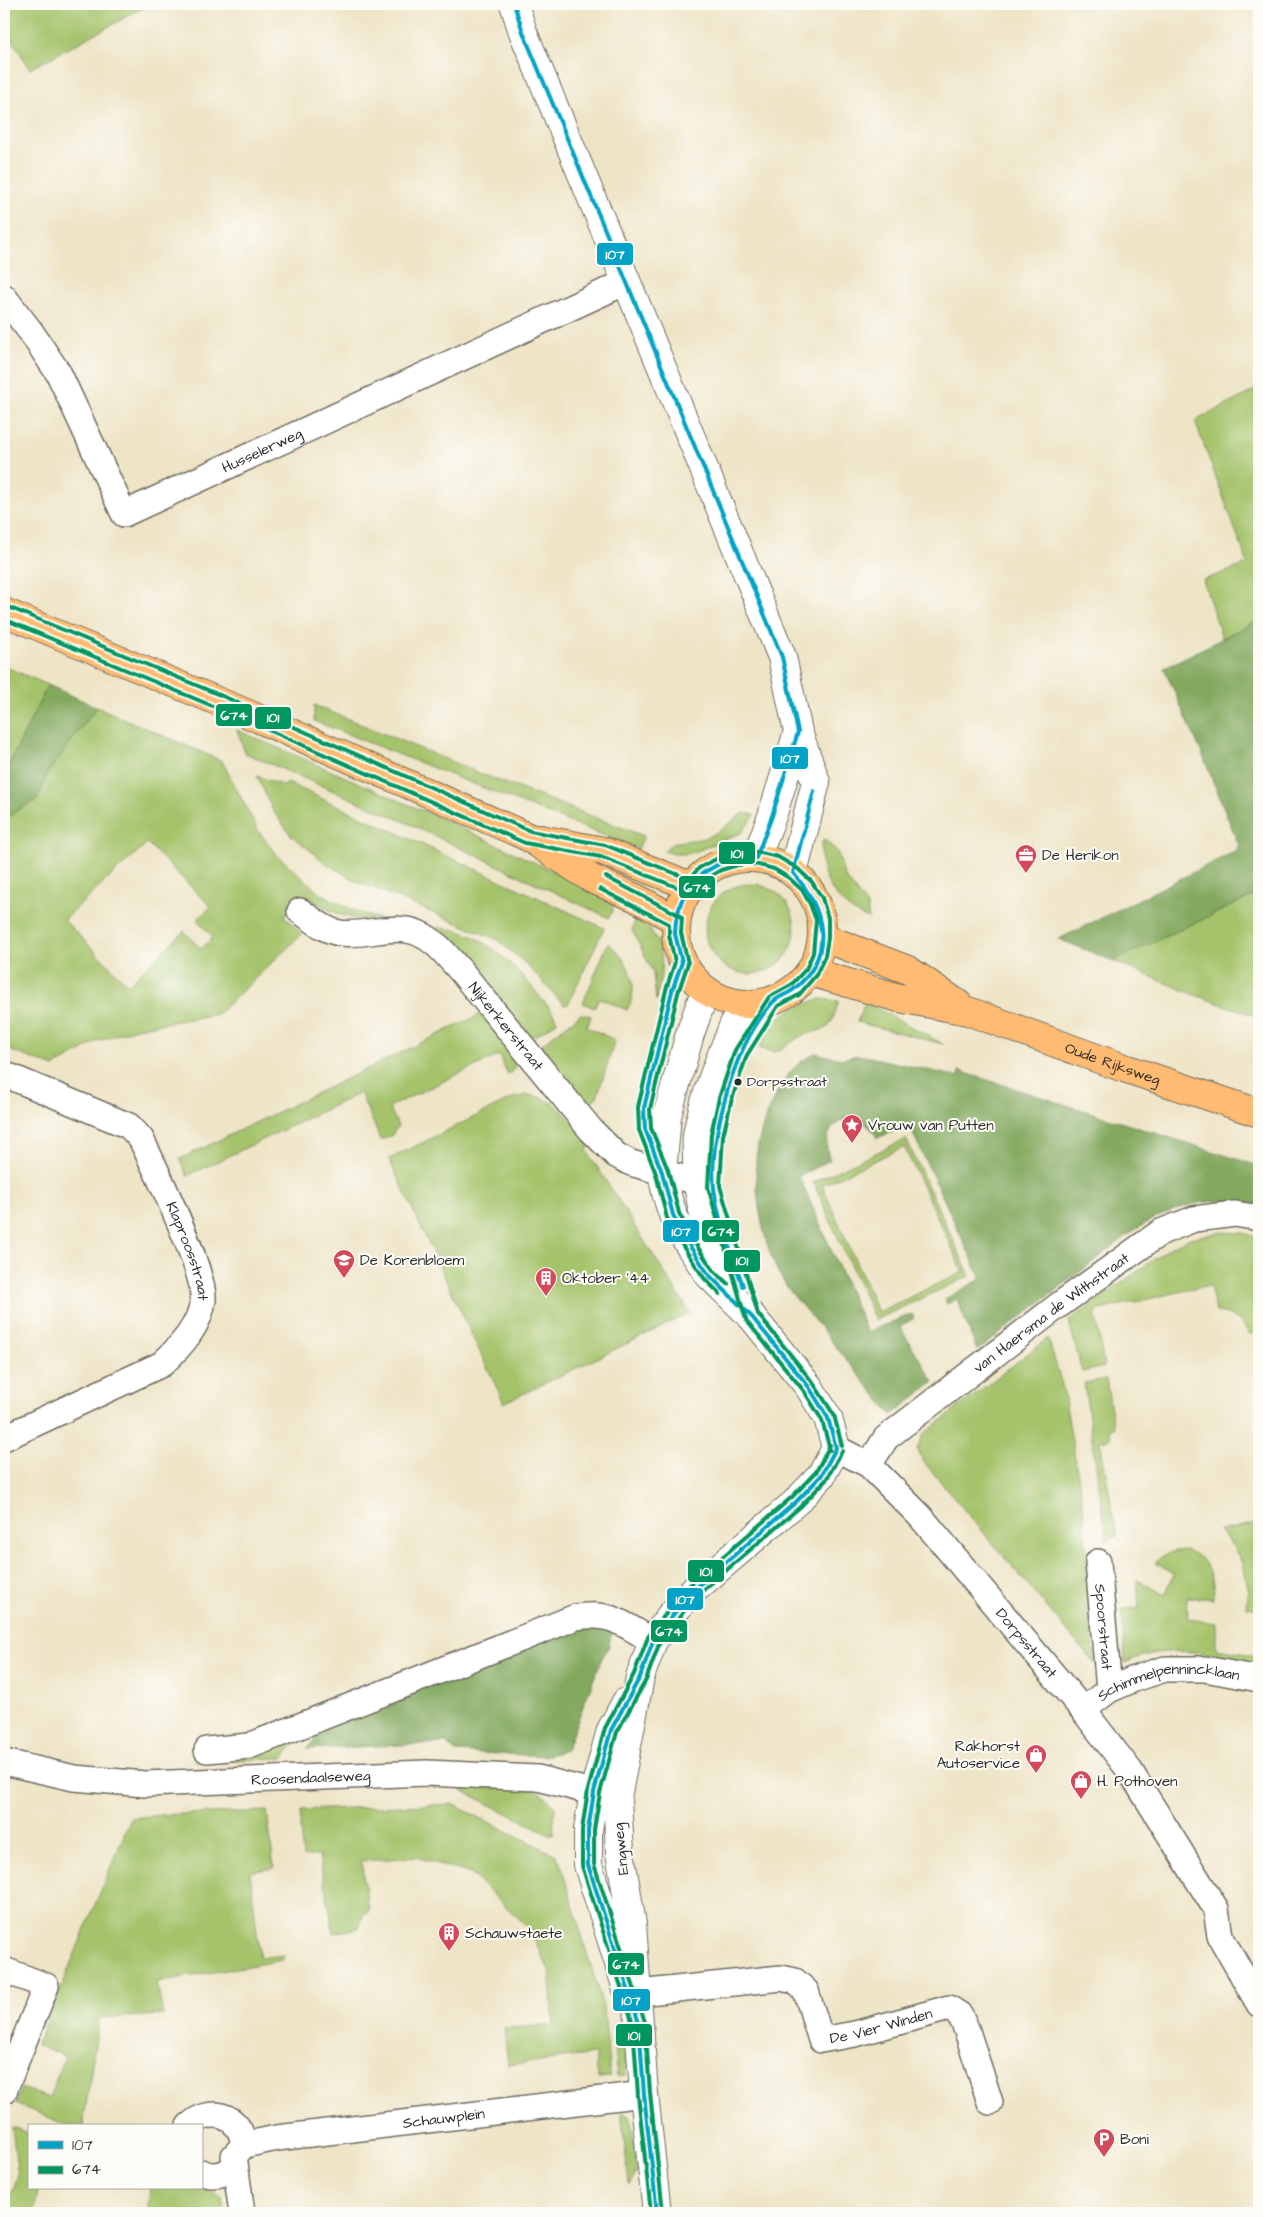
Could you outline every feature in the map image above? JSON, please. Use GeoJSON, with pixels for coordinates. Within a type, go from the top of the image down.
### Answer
{"type":"FeatureCollection","features":[{"type":"Feature","properties":{"kind":"main road"},"geometry":{"type":"LineString","coordinates":[[4,612],[248,714],[528,837],[592,879],[636,898],[676,920]]}},
{"type":"Feature","properties":{"kind":"main road"},"geometry":{"type":"LineString","coordinates":[[528,837],[603,851],[690,886]]}},
{"type":"Feature","properties":{"kind":"main road"},"geometry":{"type":"LineString","coordinates":[[756,858],[776,863],[793,873],[806,886],[816,901],[822,919],[819,955],[811,972],[794,990],[774,1001],[758,1005],[742,1005],[723,1000],[706,991],[691,978],[682,962],[675,934],[676,920],[681,902],[690,886],[704,873],[720,864],[737,859],[756,858]]}},
{"type":"Feature","properties":{"kind":"main road","name":"Oude Rijksweg"},"geometry":{"type":"LineString","coordinates":[[822,937],[908,970],[968,1011]]}},
{"type":"Feature","properties":{"kind":"main road","name":"Oude Rijksweg"},"geometry":{"type":"LineString","coordinates":[[811,972],[899,998],[968,1011],[1121,1067],[1259,1113]]}},
{"type":"Feature","properties":{"kind":"street"},"geometry":{"type":"LineString","coordinates":[[514,4],[523,32],[782,657],[798,732],[816,782],[793,873]]}},
{"type":"Feature","properties":{"kind":"street","name":"Husselerweg"},"geometry":{"type":"LineString","coordinates":[[4,297],[31,332],[59,374],[124,514],[626,282]]}},
{"type":"Feature","properties":{"kind":"street"},"geometry":{"type":"LineString","coordinates":[[756,858],[772,816],[798,732]]}},
{"type":"Feature","properties":{"kind":"street","name":"Nijkerkerstraat"},"geometry":{"type":"LineString","coordinates":[[300,911],[325,928],[340,933],[400,930],[420,933],[439,948],[460,970],[591,1130],[616,1155],[631,1163],[696,1182]]}},
{"type":"Feature","properties":{"kind":"street"},"geometry":{"type":"LineString","coordinates":[[706,991],[690,1034],[667,1116],[662,1172],[666,1193],[673,1215],[689,1245],[709,1275],[752,1317],[810,1387],[828,1418],[836,1448]]}},
{"type":"Feature","properties":{"kind":"street"},"geometry":{"type":"LineString","coordinates":[[742,1005],[710,1090],[697,1136],[696,1182],[708,1232],[720,1260],[752,1317]]}},
{"type":"Feature","properties":{"kind":"street","name":"Klaproosstraat"},"geometry":{"type":"LineString","coordinates":[[4,1074],[129,1126],[141,1139],[199,1272],[203,1300],[193,1328],[180,1348],[162,1364],[4,1438]]}},
{"type":"Feature","properties":{"kind":"street","name":"van Haersma de Withstraat"},"geometry":{"type":"LineString","coordinates":[[869,1466],[886,1438],[1059,1305],[1161,1232],[1194,1219],[1235,1214],[1259,1218]]}},
{"type":"Feature","properties":{"kind":"street","name":"Dorpsstraat"},"geometry":{"type":"LineString","coordinates":[[836,1448],[869,1466],[920,1516],[1083,1710],[1130,1771],[1216,1909],[1220,1936],[1259,2004]]}},
{"type":"Feature","properties":{"kind":"street","name":"Engweg"},"geometry":{"type":"LineString","coordinates":[[657,2213],[644,2094],[639,2023],[633,1993],[632,1924],[620,1853],[605,1795],[640,1677],[653,1641],[689,1594],[796,1502],[821,1476],[836,1448]]}},
{"type":"Feature","properties":{"kind":"street","name":"Spoorstraat"},"geometry":{"type":"LineString","coordinates":[[1098,1562],[1109,1690]]}},
{"type":"Feature","properties":{"kind":"street"},"geometry":{"type":"LineString","coordinates":[[206,1750],[249,1746],[576,1617],[590,1614],[607,1615],[653,1641]]}},
{"type":"Feature","properties":{"kind":"street","name":"Schimmelpennincklaan"},"geometry":{"type":"LineString","coordinates":[[1083,1710],[1109,1690],[1134,1679],[1165,1669],[1205,1669],[1259,1680]]}},
{"type":"Feature","properties":{"kind":"street","name":"Roosendaalseweg"},"geometry":{"type":"LineString","coordinates":[[4,1762],[74,1778],[105,1782],[183,1782],[426,1773],[538,1778],[605,1795]]}},
{"type":"Feature","properties":{"kind":"street"},"geometry":{"type":"LineString","coordinates":[[4,1970],[46,1986],[4,2091]]}},
{"type":"Feature","properties":{"kind":"street","name":"De Vier Winden"},"geometry":{"type":"LineString","coordinates":[[633,1993],[781,1978],[795,1981],[806,1991],[821,2040],[855,2034],[949,2008],[960,2015],[966,2028],[990,2102]]}},
{"type":"Feature","properties":{"kind":"street","name":"Schauwplein"},"geometry":{"type":"LineString","coordinates":[[202,2172],[218,2175],[229,2171],[239,2155],[277,2138],[644,2094]]}},
{"type":"Feature","properties":{"kind":"street"},"geometry":{"type":"LineString","coordinates":[[191,2124],[196,2118],[208,2114],[220,2114],[231,2120],[239,2128],[242,2213]]}},
{"type":"Feature","properties":{"kind":"green space"},"geometry":{"type":"Polygon","coordinates":[[[4,4],[150,4],[30,69],[4,27],[4,4]]]}},
{"type":"Feature","properties":{"kind":"green space"},"geometry":{"type":"Polygon","coordinates":[[[1259,388],[1259,620],[1222,638],[1203,580],[1248,564],[1195,421],[1259,388]]]}},
{"type":"Feature","properties":{"kind":"green space"},"geometry":{"type":"Polygon","coordinates":[[[1259,620],[1259,893],[1113,961],[1059,939],[1236,851],[1239,846],[1203,756],[1164,668],[1259,620]]]}},
{"type":"Feature","properties":{"kind":"green space"},"geometry":{"type":"Polygon","coordinates":[[[4,666],[48,685],[4,775],[4,666]]]}},
{"type":"Feature","properties":{"kind":"green space"},"geometry":{"type":"Polygon","coordinates":[[[48,685],[97,707],[47,774],[37,800],[14,812],[4,824],[4,775],[48,685]]]}},
{"type":"Feature","properties":{"kind":"green space"},"geometry":{"type":"Polygon","coordinates":[[[314,705],[484,775],[644,836],[638,849],[314,721],[314,705]]]}},
{"type":"Feature","properties":{"kind":"green space"},"geometry":{"type":"Polygon","coordinates":[[[97,707],[222,761],[259,832],[279,857],[320,893],[352,910],[379,919],[369,920],[349,917],[330,910],[304,895],[284,916],[302,934],[218,1014],[136,1028],[98,1041],[54,1067],[4,1048],[4,964],[8,962],[4,954],[4,824],[14,812],[37,800],[47,774],[97,707]],[[147,843],[64,920],[128,985],[184,931],[201,949],[213,937],[197,920],[211,907],[147,843]]]}},
{"type":"Feature","properties":{"kind":"green space"},"geometry":{"type":"Polygon","coordinates":[[[237,730],[449,822],[616,901],[609,918],[401,820],[245,753],[237,730]]]}},
{"type":"Feature","properties":{"kind":"green space"},"geometry":{"type":"Polygon","coordinates":[[[257,776],[284,786],[288,783],[604,928],[568,1004],[564,1005],[524,962],[496,939],[356,881],[327,864],[290,834],[273,811],[257,776]]]}},
{"type":"Feature","properties":{"kind":"green space"},"geometry":{"type":"Polygon","coordinates":[[[744,813],[755,815],[741,833],[688,854],[673,854],[664,851],[678,842],[702,839],[712,835],[744,813]]]}},
{"type":"Feature","properties":{"kind":"green space"},"geometry":{"type":"Polygon","coordinates":[[[823,839],[837,851],[845,877],[867,906],[869,919],[847,907],[831,888],[822,864],[823,839]]]}},
{"type":"Feature","properties":{"kind":"green space"},"geometry":{"type":"Polygon","coordinates":[[[741,884],[759,884],[775,891],[788,904],[795,920],[795,938],[788,954],[775,967],[759,974],[741,974],[725,967],[712,954],[705,938],[705,920],[712,904],[725,891],[741,884]]]}},
{"type":"Feature","properties":{"kind":"green space"},"geometry":{"type":"Polygon","coordinates":[[[1259,893],[1259,1017],[1195,995],[1113,961],[1259,893]]]}},
{"type":"Feature","properties":{"kind":"green space"},"geometry":{"type":"Polygon","coordinates":[[[636,917],[654,935],[661,954],[661,976],[656,1001],[653,972],[632,930],[636,917]]]}},
{"type":"Feature","properties":{"kind":"green space"},"geometry":{"type":"Polygon","coordinates":[[[436,928],[451,929],[466,934],[480,940],[493,949],[517,970],[551,1010],[557,1022],[530,1037],[436,928]]]}},
{"type":"Feature","properties":{"kind":"green space"},"geometry":{"type":"Polygon","coordinates":[[[608,943],[622,957],[631,974],[633,992],[627,1010],[599,998],[594,1008],[583,1003],[608,943]]]}},
{"type":"Feature","properties":{"kind":"green space"},"geometry":{"type":"Polygon","coordinates":[[[820,999],[839,1001],[832,1021],[827,1028],[801,1036],[778,1051],[772,1052],[759,1048],[768,1028],[775,1021],[793,1009],[820,999]]]}},
{"type":"Feature","properties":{"kind":"green space"},"geometry":{"type":"Polygon","coordinates":[[[865,1002],[943,1044],[857,1022],[865,1002]]]}},
{"type":"Feature","properties":{"kind":"green space"},"geometry":{"type":"Polygon","coordinates":[[[483,1013],[515,1056],[515,1067],[508,1075],[499,1055],[389,1107],[398,1126],[392,1135],[381,1140],[360,1093],[187,1176],[180,1159],[483,1013]]]}},
{"type":"Feature","properties":{"kind":"green space"},"geometry":{"type":"Polygon","coordinates":[[[581,1014],[591,1016],[587,1027],[615,1040],[597,1097],[587,1105],[537,1048],[581,1014]]]}},
{"type":"Feature","properties":{"kind":"green space"},"geometry":{"type":"Polygon","coordinates":[[[815,1053],[841,1059],[858,1055],[959,1077],[959,1071],[1259,1166],[1259,1205],[1225,1201],[1193,1204],[1178,1208],[1148,1222],[1133,1231],[977,1351],[957,1299],[947,1304],[945,1299],[981,1279],[909,1125],[877,1138],[869,1127],[860,1121],[850,1119],[841,1121],[833,1127],[828,1135],[827,1147],[830,1160],[799,1176],[867,1332],[912,1314],[914,1318],[900,1327],[934,1382],[892,1415],[786,1285],[772,1258],[764,1232],[756,1175],[757,1150],[760,1138],[774,1098],[781,1085],[798,1064],[815,1053]]]}},
{"type":"Feature","properties":{"kind":"green space"},"geometry":{"type":"Polygon","coordinates":[[[526,1095],[537,1096],[555,1105],[570,1118],[590,1143],[587,1151],[690,1313],[504,1403],[389,1159],[513,1098],[526,1095]]]}},
{"type":"Feature","properties":{"kind":"green space"},"geometry":{"type":"Polygon","coordinates":[[[906,1139],[970,1276],[875,1320],[813,1182],[906,1139]],[[904,1147],[822,1185],[878,1312],[963,1272],[904,1147]]]}},
{"type":"Feature","properties":{"kind":"green space"},"geometry":{"type":"Polygon","coordinates":[[[1223,1232],[1244,1233],[1259,1238],[1259,1332],[1249,1334],[1236,1318],[1216,1312],[1210,1285],[1095,1311],[1104,1367],[1082,1372],[1069,1321],[1171,1247],[1190,1238],[1223,1232]]]}},
{"type":"Feature","properties":{"kind":"green space"},"geometry":{"type":"Polygon","coordinates":[[[1048,1338],[1063,1388],[1083,1505],[1095,1664],[923,1461],[917,1449],[924,1434],[1048,1338]]]}},
{"type":"Feature","properties":{"kind":"green space"},"geometry":{"type":"Polygon","coordinates":[[[1106,1379],[1114,1428],[1109,1429],[1111,1439],[1100,1441],[1117,1536],[1107,1541],[1084,1383],[1106,1379]]]}},
{"type":"Feature","properties":{"kind":"green space"},"geometry":{"type":"Polygon","coordinates":[[[1259,1523],[1259,1609],[1247,1607],[1247,1585],[1243,1566],[1234,1548],[1219,1531],[1259,1523]]]}},
{"type":"Feature","properties":{"kind":"green space"},"geometry":{"type":"Polygon","coordinates":[[[1185,1550],[1193,1553],[1205,1563],[1211,1575],[1214,1591],[1214,1599],[1187,1597],[1188,1619],[1216,1623],[1216,1649],[1259,1656],[1259,1664],[1208,1654],[1174,1651],[1157,1653],[1125,1663],[1122,1609],[1139,1608],[1137,1580],[1165,1595],[1174,1574],[1155,1563],[1168,1553],[1185,1550]]]}},
{"type":"Feature","properties":{"kind":"green space"},"geometry":{"type":"Polygon","coordinates":[[[588,1623],[608,1630],[611,1634],[609,1646],[602,1658],[566,1750],[546,1756],[455,1752],[446,1743],[307,1749],[327,1724],[588,1623]]]}},
{"type":"Feature","properties":{"kind":"green space"},"geometry":{"type":"Polygon","coordinates":[[[302,1735],[283,1758],[197,1762],[191,1748],[302,1735]]]}},
{"type":"Feature","properties":{"kind":"green space"},"geometry":{"type":"Polygon","coordinates":[[[468,1787],[536,1789],[555,1806],[553,1834],[549,1834],[461,1790],[468,1787]]]}},
{"type":"Feature","properties":{"kind":"green space"},"geometry":{"type":"Polygon","coordinates":[[[452,1804],[556,1855],[560,1862],[604,2010],[610,2077],[598,2078],[595,2054],[508,2065],[504,2028],[554,2025],[549,1971],[530,1929],[471,1874],[416,1857],[361,1861],[369,1911],[364,1913],[359,1928],[334,1933],[319,1855],[303,1857],[300,1829],[301,1810],[452,1804]]]}},
{"type":"Feature","properties":{"kind":"green space"},"geometry":{"type":"Polygon","coordinates":[[[267,1811],[274,1868],[250,1872],[260,1958],[283,1955],[283,1960],[157,1982],[163,2015],[99,2018],[83,2124],[64,2124],[16,2104],[21,2088],[49,2098],[65,2056],[37,2045],[131,1818],[160,1815],[267,1811]]]}},
{"type":"Feature","properties":{"kind":"green space"},"geometry":{"type":"Polygon","coordinates":[[[615,2023],[625,2056],[626,2075],[617,2076],[612,2026],[615,2023]]]}},
{"type":"Feature","properties":{"kind":"green space"},"geometry":{"type":"Polygon","coordinates":[[[621,2112],[629,2116],[631,2121],[637,2171],[629,2185],[621,2112]]]}},
{"type":"Feature","properties":{"kind":"green space"},"geometry":{"type":"Polygon","coordinates":[[[12,2127],[28,2133],[28,2190],[39,2190],[34,2213],[4,2213],[18,2176],[12,2127]]]}},
{"type":"Feature","properties":{"kind":"green space"},"geometry":{"type":"Polygon","coordinates":[[[151,2190],[202,2190],[222,2196],[224,2213],[147,2213],[151,2190]]]}},
{"type":"Feature","properties":{"kind":"transit line","name":"107"},"geometry":{"type":"LineString","coordinates":[[514,4],[523,32],[782,657],[798,732],[772,816],[756,858],[737,859],[719,864],[703,873],[690,886],[681,902],[676,920],[675,934],[682,962],[672,991],[644,1108],[645,1129],[662,1172],[673,1215],[689,1245],[709,1275],[752,1317],[809,1387],[828,1418],[836,1448]]}},
{"type":"Feature","properties":{"kind":"transit line","name":"101"},"geometry":{"type":"LineString","coordinates":[[6,606],[251,708],[530,831],[605,845],[689,879],[699,868],[716,859],[735,853],[756,852],[778,857],[797,868],[812,882],[822,898],[828,918],[828,938],[825,956],[816,975],[799,995],[778,1006],[747,1055],[731,1102],[723,1136],[720,1186],[758,1314],[814,1384],[834,1415],[842,1446]]}},
{"type":"Feature","properties":{"kind":"transit line","name":"674"},"geometry":{"type":"LineString","coordinates":[[4,619],[246,720],[525,843],[601,857],[689,892],[721,870],[738,865],[755,864],[774,869],[789,878],[802,890],[816,920],[813,953],[806,969],[791,985],[769,997],[735,1050],[719,1098],[711,1134],[708,1187],[746,1320],[804,1391],[822,1420],[830,1450]]}},
{"type":"Feature","properties":{"kind":"transit line","name":"107"},"geometry":{"type":"LineString","coordinates":[[743,1286],[726,1238],[716,1201],[713,1174],[715,1146],[720,1117],[728,1089],[744,1047],[759,1020],[772,1003],[794,989],[807,976],[816,961],[821,947],[821,931],[813,901],[793,873],[814,791]]}},
{"type":"Feature","properties":{"kind":"transit line","name":"101"},"geometry":{"type":"LineString","coordinates":[[606,877],[682,918],[681,933],[688,963],[678,993],[650,1109],[651,1128],[668,1170],[679,1213],[694,1242],[714,1271],[728,1284]]}},
{"type":"Feature","properties":{"kind":"transit line","name":"674"},"geometry":{"type":"LineString","coordinates":[[600,889],[669,924],[669,935],[675,962],[666,990],[638,1107],[639,1130],[656,1174],[667,1218],[704,1278],[720,1294]]}},
{"type":"Feature","properties":{"kind":"transit line","name":"101"},"geometry":{"type":"LineString","coordinates":[[651,2213],[638,2095],[633,2024],[582,1866],[582,1830],[588,1790],[605,1728],[634,1674],[648,1637],[684,1590],[792,1497],[816,1472],[830,1445]]}},
{"type":"Feature","properties":{"kind":"transit line","name":"107"},"geometry":{"type":"LineString","coordinates":[[657,2213],[644,2094],[639,2023],[588,1865],[588,1830],[594,1792],[611,1730],[640,1677],[653,1641],[689,1594],[796,1502],[821,1476],[836,1448]]}},
{"type":"Feature","properties":{"kind":"transit line","name":"674"},"geometry":{"type":"LineString","coordinates":[[663,2212],[650,2093],[645,2022],[594,1864],[594,1830],[600,1793],[617,1732],[646,1680],[659,1644],[694,1598],[800,1507],[826,1480],[842,1451]]}},
{"type":"Feature","properties":{"kind":"place","name":"De Herikon"},"geometry":{"type":"Point","coordinates":[1026,874]}},
{"type":"Feature","properties":{"kind":"place","name":"Dorpsstraat"},"geometry":{"type":"Point","coordinates":[738,1082]}},
{"type":"Feature","properties":{"kind":"place","name":"Vrouw van Putten"},"geometry":{"type":"Point","coordinates":[852,1144]}},
{"type":"Feature","properties":{"kind":"place","name":"De Korenbloem"},"geometry":{"type":"Point","coordinates":[344,1279]}},
{"type":"Feature","properties":{"kind":"place","name":"Oktober '44"},"geometry":{"type":"Point","coordinates":[546,1297]}},
{"type":"Feature","properties":{"kind":"place","name":"Rakhorst Autoservice"},"geometry":{"type":"Point","coordinates":[1036,1774]}},
{"type":"Feature","properties":{"kind":"place","name":"H. Pothoven"},"geometry":{"type":"Point","coordinates":[1081,1800]}},
{"type":"Feature","properties":{"kind":"place","name":"Schauwstaete"},"geometry":{"type":"Point","coordinates":[449,1952]}},
{"type":"Feature","properties":{"kind":"place","name":"Boni"},"geometry":{"type":"Point","coordinates":[1104,2158]}}]}
